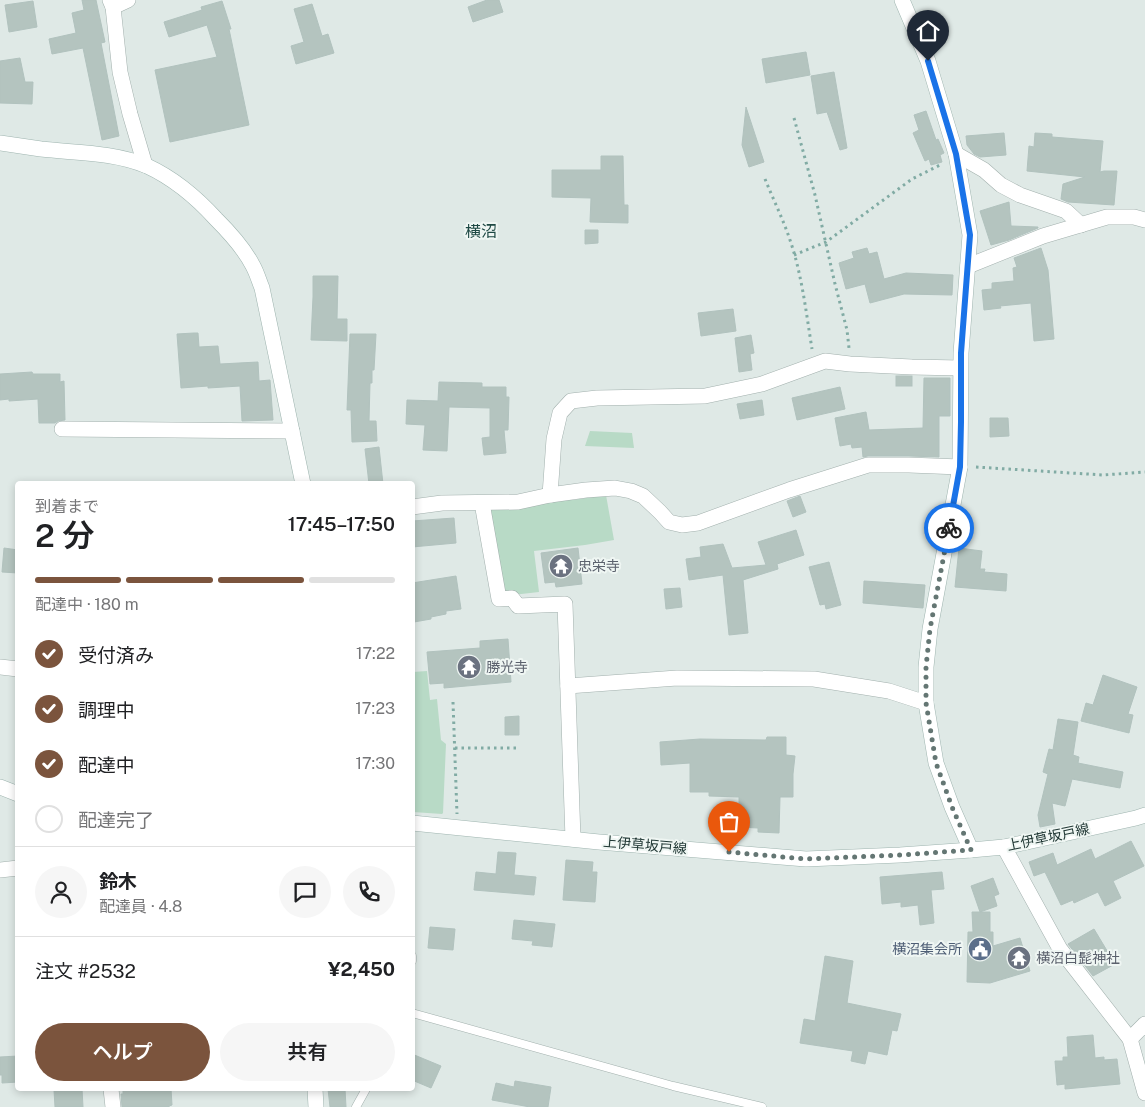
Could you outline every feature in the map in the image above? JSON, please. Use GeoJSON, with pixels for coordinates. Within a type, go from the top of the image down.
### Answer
{"type":"FeatureCollection","features":[{"type":"Feature","properties":{"kind":"street"},"geometry":{"type":"LineString","coordinates":[[128,0],[112,4],[120,72],[130,114],[146,166]]}},
{"type":"Feature","properties":{"kind":"street"},"geometry":{"type":"LineString","coordinates":[[902,0],[928,61],[956,154],[970,235],[960,368],[960,467],[930,629],[926,667],[926,703],[936,763],[952,807],[971,850]]}},
{"type":"Feature","properties":{"kind":"street"},"geometry":{"type":"LineString","coordinates":[[0,142],[41,149],[114,157],[146,166],[166,176],[192,195],[227,230],[254,267],[262,288],[302,481]]}},
{"type":"Feature","properties":{"kind":"street"},"geometry":{"type":"LineString","coordinates":[[956,154],[984,170],[1001,185],[1020,195],[1066,211],[1082,225]]}},
{"type":"Feature","properties":{"kind":"street"},"geometry":{"type":"LineString","coordinates":[[968,266],[1043,236],[1107,218],[1134,217],[1145,220]]}},
{"type":"Feature","properties":{"kind":"street"},"geometry":{"type":"LineString","coordinates":[[550,495],[554,439],[560,414],[571,401],[597,398],[705,396],[762,384],[825,361],[850,364],[960,368]]}},
{"type":"Feature","properties":{"kind":"street"},"geometry":{"type":"LineString","coordinates":[[62,429],[292,431]]}},
{"type":"Feature","properties":{"kind":"street"},"geometry":{"type":"LineString","coordinates":[[415,506],[442,503],[518,502],[550,495],[615,488],[631,491],[643,496],[669,522],[682,525],[698,523],[789,490],[868,465],[909,464],[960,467]]}},
{"type":"Feature","properties":{"kind":"street"},"geometry":{"type":"LineString","coordinates":[[482,503],[499,599],[512,598],[518,606],[565,604],[573,839]]}},
{"type":"Feature","properties":{"kind":"street"},"geometry":{"type":"LineString","coordinates":[[0,667],[15,669]]}},
{"type":"Feature","properties":{"kind":"street"},"geometry":{"type":"LineString","coordinates":[[568,686],[677,678],[814,679],[889,691],[926,703]]}},
{"type":"Feature","properties":{"kind":"street"},"geometry":{"type":"LineString","coordinates":[[0,787],[15,793]]}},
{"type":"Feature","properties":{"kind":"street","name":"上伊草坂戸線"},"geometry":{"type":"LineString","coordinates":[[415,823],[806,859],[900,855],[1004,846],[1145,815]]}},
{"type":"Feature","properties":{"kind":"street"},"geometry":{"type":"LineString","coordinates":[[1004,846],[1060,949],[1130,1039],[1145,1093]]}},
{"type":"Feature","properties":{"kind":"street"},"geometry":{"type":"LineString","coordinates":[[0,870],[15,868]]}},
{"type":"Feature","properties":{"kind":"street"},"geometry":{"type":"LineString","coordinates":[[1130,1039],[1145,1024]]}},
{"type":"Feature","properties":{"kind":"street"},"geometry":{"type":"LineString","coordinates":[[111,1091],[113,1107]]}},
{"type":"Feature","properties":{"kind":"street"},"geometry":{"type":"LineString","coordinates":[[315,1091],[316,1107]]}},
{"type":"Feature","properties":{"kind":"lane"},"geometry":{"type":"LineString","coordinates":[[415,1014],[673,1086],[762,1107]]}},
{"type":"Feature","properties":{"kind":"lane"},"geometry":{"type":"LineString","coordinates":[[356,1107],[365,1091]]}},
{"type":"Feature","properties":{"kind":"path"},"geometry":{"type":"LineString","coordinates":[[794,118],[815,196],[834,284],[848,330],[850,364]]}},
{"type":"Feature","properties":{"kind":"path"},"geometry":{"type":"LineString","coordinates":[[794,255],[826,242],[912,179],[946,162],[956,154]]}},
{"type":"Feature","properties":{"kind":"path"},"geometry":{"type":"LineString","coordinates":[[765,179],[790,240],[794,255],[800,278],[814,365]]}},
{"type":"Feature","properties":{"kind":"path"},"geometry":{"type":"LineString","coordinates":[[960,467],[1103,475],[1145,472]]}},
{"type":"Feature","properties":{"kind":"path"},"geometry":{"type":"LineString","coordinates":[[453,702],[457,827]]}},
{"type":"Feature","properties":{"kind":"path"},"geometry":{"type":"LineString","coordinates":[[455,748],[520,748]]}},
{"type":"Feature","properties":{"kind":"green space"},"geometry":{"type":"Polygon","coordinates":[[[590,431],[632,433],[634,448],[585,446],[590,431]]]}},
{"type":"Feature","properties":{"kind":"green space"},"geometry":{"type":"Polygon","coordinates":[[[606,495],[614,540],[534,551],[539,592],[503,596],[487,513],[492,508],[573,497],[573,500],[606,495]]]}},
{"type":"Feature","properties":{"kind":"green space"},"geometry":{"type":"Polygon","coordinates":[[[427,671],[430,700],[437,699],[441,740],[446,744],[442,814],[415,812],[415,672],[427,671]]]}},
{"type":"Feature","properties":{"kind":"building"},"geometry":{"type":"Polygon","coordinates":[[[82,0],[96,0],[105,42],[101,43],[119,136],[102,140],[83,48],[52,54],[49,39],[76,33],[72,13],[84,10],[82,0]]]}},
{"type":"Feature","properties":{"kind":"building"},"geometry":{"type":"Polygon","coordinates":[[[487,0],[499,0],[503,12],[473,22],[468,7],[487,0]]]}},
{"type":"Feature","properties":{"kind":"building"},"geometry":{"type":"Polygon","coordinates":[[[33,1],[37,27],[9,32],[5,5],[33,1]]]}},
{"type":"Feature","properties":{"kind":"building"},"geometry":{"type":"Polygon","coordinates":[[[222,1],[231,29],[229,29],[249,125],[170,142],[155,70],[217,57],[207,25],[169,37],[164,22],[202,10],[201,7],[222,1]]]}},
{"type":"Feature","properties":{"kind":"building"},"geometry":{"type":"Polygon","coordinates":[[[312,4],[322,36],[328,34],[334,53],[296,64],[291,46],[304,42],[294,9],[312,4]]]}},
{"type":"Feature","properties":{"kind":"building"},"geometry":{"type":"Polygon","coordinates":[[[806,52],[810,75],[766,83],[762,59],[806,52]]]}},
{"type":"Feature","properties":{"kind":"building"},"geometry":{"type":"Polygon","coordinates":[[[20,58],[25,82],[33,82],[32,104],[0,103],[0,61],[20,58]]]}},
{"type":"Feature","properties":{"kind":"building"},"geometry":{"type":"Polygon","coordinates":[[[834,72],[847,148],[840,150],[827,112],[817,114],[811,76],[834,72]]]}},
{"type":"Feature","properties":{"kind":"building"},"geometry":{"type":"Polygon","coordinates":[[[746,107],[764,162],[749,167],[742,145],[746,107]]]}},
{"type":"Feature","properties":{"kind":"building"},"geometry":{"type":"Polygon","coordinates":[[[926,111],[936,140],[938,139],[944,153],[940,155],[942,162],[931,165],[929,159],[925,161],[913,133],[919,130],[914,115],[926,111]]]}},
{"type":"Feature","properties":{"kind":"building"},"geometry":{"type":"Polygon","coordinates":[[[1004,133],[1006,155],[980,157],[974,154],[967,145],[966,136],[1004,133]]]}},
{"type":"Feature","properties":{"kind":"building"},"geometry":{"type":"Polygon","coordinates":[[[1035,133],[1052,134],[1052,137],[1103,141],[1100,172],[1117,171],[1114,205],[1068,202],[1061,199],[1063,184],[1085,177],[1027,171],[1029,146],[1034,147],[1035,133]]]}},
{"type":"Feature","properties":{"kind":"building"},"geometry":{"type":"Polygon","coordinates":[[[601,156],[623,156],[624,205],[628,205],[628,223],[590,222],[591,198],[552,197],[552,170],[601,170],[601,156]]]}},
{"type":"Feature","properties":{"kind":"building"},"geometry":{"type":"Polygon","coordinates":[[[1009,202],[1011,226],[1038,228],[991,245],[980,211],[1009,202]]]}},
{"type":"Feature","properties":{"kind":"building"},"geometry":{"type":"Polygon","coordinates":[[[585,230],[598,230],[598,243],[585,244],[585,230]]]}},
{"type":"Feature","properties":{"kind":"building"},"geometry":{"type":"Polygon","coordinates":[[[867,248],[869,254],[877,252],[884,279],[906,273],[953,275],[952,295],[904,294],[870,303],[865,284],[846,289],[839,263],[854,258],[852,252],[867,248]]]}},
{"type":"Feature","properties":{"kind":"building"},"geometry":{"type":"Polygon","coordinates":[[[1041,248],[1048,270],[1054,339],[1034,341],[1031,303],[1000,306],[1001,308],[984,310],[982,290],[992,289],[992,283],[1014,281],[1013,268],[1017,267],[1014,258],[1041,248]]]}},
{"type":"Feature","properties":{"kind":"building"},"geometry":{"type":"Polygon","coordinates":[[[313,276],[338,276],[337,319],[347,319],[347,341],[311,340],[313,276]]]}},
{"type":"Feature","properties":{"kind":"building"},"geometry":{"type":"Polygon","coordinates":[[[733,309],[736,331],[701,336],[698,313],[733,309]]]}},
{"type":"Feature","properties":{"kind":"building"},"geometry":{"type":"Polygon","coordinates":[[[198,333],[199,347],[218,346],[220,364],[258,362],[259,381],[270,380],[273,420],[242,421],[240,386],[181,388],[177,334],[198,333]]]}},
{"type":"Feature","properties":{"kind":"building"},"geometry":{"type":"Polygon","coordinates":[[[350,334],[376,334],[374,370],[372,370],[372,383],[370,383],[369,421],[376,421],[377,441],[352,442],[351,410],[347,410],[350,334]]]}},
{"type":"Feature","properties":{"kind":"building"},"geometry":{"type":"Polygon","coordinates":[[[751,335],[754,353],[750,354],[752,370],[739,372],[735,338],[751,335]]]}},
{"type":"Feature","properties":{"kind":"building"},"geometry":{"type":"Polygon","coordinates":[[[32,372],[33,374],[60,374],[60,382],[64,381],[65,420],[55,423],[39,423],[38,399],[0,400],[0,374],[32,372]]]}},
{"type":"Feature","properties":{"kind":"building"},"geometry":{"type":"Polygon","coordinates":[[[896,376],[912,376],[912,386],[896,386],[896,376]]]}},
{"type":"Feature","properties":{"kind":"building"},"geometry":{"type":"Polygon","coordinates":[[[924,378],[950,378],[950,416],[939,416],[939,457],[863,457],[862,447],[852,448],[851,444],[840,446],[835,418],[866,412],[869,430],[923,428],[924,378]]]}},
{"type":"Feature","properties":{"kind":"building"},"geometry":{"type":"Polygon","coordinates":[[[439,382],[482,383],[482,387],[506,387],[506,397],[509,397],[508,430],[504,430],[506,453],[484,455],[482,438],[490,437],[490,408],[449,407],[447,451],[423,450],[425,425],[406,424],[407,400],[438,401],[439,382]]]}},
{"type":"Feature","properties":{"kind":"building"},"geometry":{"type":"Polygon","coordinates":[[[840,387],[845,409],[797,420],[792,398],[840,387]]]}},
{"type":"Feature","properties":{"kind":"building"},"geometry":{"type":"Polygon","coordinates":[[[762,400],[764,415],[740,419],[737,404],[762,400]]]}},
{"type":"Feature","properties":{"kind":"building"},"geometry":{"type":"Polygon","coordinates":[[[990,418],[1008,418],[1009,436],[990,437],[990,418]]]}},
{"type":"Feature","properties":{"kind":"building"},"geometry":{"type":"Polygon","coordinates":[[[379,447],[383,481],[369,481],[365,449],[379,447]]]}},
{"type":"Feature","properties":{"kind":"building"},"geometry":{"type":"Polygon","coordinates":[[[800,496],[806,512],[793,517],[787,501],[800,496]]]}},
{"type":"Feature","properties":{"kind":"building"},"geometry":{"type":"Polygon","coordinates":[[[454,518],[456,543],[415,547],[415,521],[454,518]]]}},
{"type":"Feature","properties":{"kind":"building"},"geometry":{"type":"Polygon","coordinates":[[[796,530],[804,555],[777,564],[778,569],[743,580],[748,633],[729,635],[723,575],[689,580],[686,559],[701,557],[700,547],[723,544],[732,568],[766,565],[758,542],[796,530]]]}},
{"type":"Feature","properties":{"kind":"building"},"geometry":{"type":"Polygon","coordinates":[[[4,548],[15,550],[15,573],[2,572],[4,548]]]}},
{"type":"Feature","properties":{"kind":"building","name":"忠栄寺"},"geometry":{"type":"Polygon","coordinates":[[[578,548],[582,584],[556,587],[555,582],[545,583],[541,553],[578,548]]]}},
{"type":"Feature","properties":{"kind":"building"},"geometry":{"type":"Polygon","coordinates":[[[959,548],[982,551],[980,569],[985,569],[984,572],[1007,574],[1006,591],[955,587],[959,548]]]}},
{"type":"Feature","properties":{"kind":"building"},"geometry":{"type":"Polygon","coordinates":[[[829,562],[841,605],[826,609],[825,604],[820,605],[809,567],[829,562]]]}},
{"type":"Feature","properties":{"kind":"building"},"geometry":{"type":"Polygon","coordinates":[[[456,576],[461,609],[446,611],[446,614],[415,622],[415,583],[456,576]]]}},
{"type":"Feature","properties":{"kind":"building"},"geometry":{"type":"Polygon","coordinates":[[[864,581],[925,585],[923,608],[863,603],[864,581]]]}},
{"type":"Feature","properties":{"kind":"building"},"geometry":{"type":"Polygon","coordinates":[[[680,588],[682,607],[666,609],[664,589],[680,588]]]}},
{"type":"Feature","properties":{"kind":"building","name":"勝光寺"},"geometry":{"type":"Polygon","coordinates":[[[508,639],[511,682],[444,688],[444,683],[430,684],[427,652],[480,648],[480,641],[508,639]]]}},
{"type":"Feature","properties":{"kind":"building"},"geometry":{"type":"Polygon","coordinates":[[[1103,675],[1137,687],[1128,714],[1133,715],[1129,733],[1081,721],[1086,703],[1093,705],[1103,675]]]}},
{"type":"Feature","properties":{"kind":"building"},"geometry":{"type":"Polygon","coordinates":[[[519,716],[519,735],[505,735],[505,717],[519,716]]]}},
{"type":"Feature","properties":{"kind":"building"},"geometry":{"type":"Polygon","coordinates":[[[1058,719],[1078,722],[1073,755],[1079,757],[1078,763],[1123,772],[1120,788],[1072,779],[1065,806],[1052,803],[1055,824],[1040,827],[1038,815],[1048,774],[1043,772],[1049,749],[1053,750],[1058,719]]]}},
{"type":"Feature","properties":{"kind":"building"},"geometry":{"type":"Polygon","coordinates":[[[767,737],[786,737],[786,755],[795,756],[793,797],[780,797],[779,833],[758,832],[758,828],[739,827],[739,797],[709,796],[709,792],[690,792],[690,763],[661,765],[660,742],[700,739],[766,740],[767,737]]]}},
{"type":"Feature","properties":{"kind":"building"},"geometry":{"type":"Polygon","coordinates":[[[1131,841],[1144,866],[1113,881],[1121,898],[1105,906],[1098,892],[1074,903],[1073,900],[1061,905],[1045,872],[1034,876],[1029,862],[1053,853],[1057,865],[1091,849],[1095,859],[1131,841]]]}},
{"type":"Feature","properties":{"kind":"building"},"geometry":{"type":"Polygon","coordinates":[[[498,852],[516,853],[514,875],[536,877],[534,895],[474,890],[476,872],[496,874],[498,852]]]}},
{"type":"Feature","properties":{"kind":"building"},"geometry":{"type":"Polygon","coordinates":[[[566,860],[593,862],[592,872],[597,872],[595,902],[563,900],[566,860]]]}},
{"type":"Feature","properties":{"kind":"building"},"geometry":{"type":"Polygon","coordinates":[[[942,872],[944,889],[931,890],[934,923],[920,925],[918,905],[901,907],[901,902],[882,904],[880,877],[942,872]]]}},
{"type":"Feature","properties":{"kind":"building"},"geometry":{"type":"Polygon","coordinates":[[[993,878],[999,894],[994,896],[997,906],[980,912],[971,886],[993,878]]]}},
{"type":"Feature","properties":{"kind":"building"},"geometry":{"type":"Polygon","coordinates":[[[972,912],[990,912],[990,932],[993,932],[993,946],[1020,938],[1030,971],[990,983],[967,982],[968,932],[973,932],[972,912]]]}},
{"type":"Feature","properties":{"kind":"building"},"geometry":{"type":"Polygon","coordinates":[[[514,920],[555,924],[552,947],[532,945],[533,941],[512,939],[514,920]]]}},
{"type":"Feature","properties":{"kind":"building"},"geometry":{"type":"Polygon","coordinates":[[[430,927],[455,929],[453,950],[428,948],[430,927]]]}},
{"type":"Feature","properties":{"kind":"building"},"geometry":{"type":"Polygon","coordinates":[[[1094,929],[1115,964],[1093,976],[1068,944],[1094,929]]]}},
{"type":"Feature","properties":{"kind":"building"},"geometry":{"type":"Polygon","coordinates":[[[825,956],[853,961],[847,1003],[901,1014],[897,1031],[892,1030],[887,1055],[868,1051],[865,1064],[851,1061],[853,1051],[800,1043],[804,1019],[815,1021],[825,956]]]}},
{"type":"Feature","properties":{"kind":"building"},"geometry":{"type":"Polygon","coordinates":[[[1093,1035],[1095,1058],[1104,1057],[1104,1060],[1117,1059],[1120,1084],[1065,1089],[1065,1084],[1057,1085],[1055,1061],[1063,1061],[1063,1057],[1068,1057],[1067,1037],[1093,1035]]]}},
{"type":"Feature","properties":{"kind":"building"},"geometry":{"type":"Polygon","coordinates":[[[415,1055],[441,1066],[431,1088],[415,1081],[415,1055]]]}},
{"type":"Feature","properties":{"kind":"building"},"geometry":{"type":"Polygon","coordinates":[[[15,1056],[15,1082],[2,1083],[0,1057],[15,1056]]]}},
{"type":"Feature","properties":{"kind":"building"},"geometry":{"type":"Polygon","coordinates":[[[515,1081],[551,1087],[548,1107],[530,1107],[492,1100],[496,1083],[514,1087],[515,1081]]]}},
{"type":"Feature","properties":{"kind":"building"},"geometry":{"type":"Polygon","coordinates":[[[54,1091],[82,1091],[83,1107],[55,1107],[54,1091]]]}},
{"type":"Feature","properties":{"kind":"building"},"geometry":{"type":"Polygon","coordinates":[[[123,1091],[171,1091],[172,1105],[169,1107],[122,1107],[121,1094],[123,1094],[123,1091]]]}},
{"type":"Feature","properties":{"kind":"building"},"geometry":{"type":"Polygon","coordinates":[[[328,1091],[345,1091],[346,1107],[330,1107],[328,1091]]]}},
{"type":"Feature","properties":{"kind":"way so far"},"geometry":{"type":"LineString","coordinates":[[729,852],[806,859],[971,850],[952,807],[936,763],[926,703],[926,667],[930,629],[949,528]]}},
{"type":"Feature","properties":{"kind":"place","name":"忠栄寺"},"geometry":{"type":"Point","coordinates":[561,566]}},
{"type":"Feature","properties":{"kind":"place","name":"勝光寺"},"geometry":{"type":"Point","coordinates":[469,667]}},
{"type":"Feature","properties":{"kind":"place","name":"横沼集会所"},"geometry":{"type":"Point","coordinates":[980,949]}},
{"type":"Feature","properties":{"kind":"place","name":"横沼白髭神社"},"geometry":{"type":"Point","coordinates":[1019,958]}},
{"type":"Feature","properties":{"kind":"district","name":"横沼"},"geometry":{"type":"Point","coordinates":[481,231]}},
{"type":"Feature","properties":{"kind":"route"},"geometry":{"type":"LineString","coordinates":[[928,61],[956,154],[970,235],[961,353],[960,467],[949,528]]}}]}
